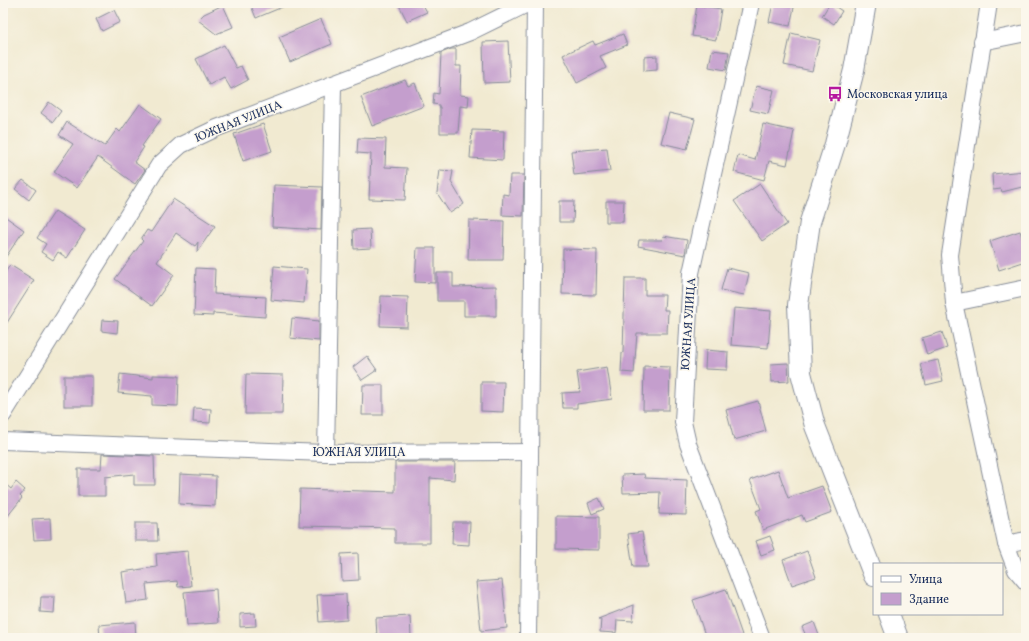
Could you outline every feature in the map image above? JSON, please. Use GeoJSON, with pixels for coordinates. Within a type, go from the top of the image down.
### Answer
{"type":"FeatureCollection","features":[{"type":"Feature","properties":{"kind":"street","name":"ЮЖНАЯ УЛИЦА"},"geometry":{"type":"LineString","coordinates":[[3,415],[159,165],[181,146],[217,128],[470,32],[529,3]]}},
{"type":"Feature","properties":{"kind":"street"},"geometry":{"type":"LineString","coordinates":[[528,638],[535,3]]}},
{"type":"Feature","properties":{"kind":"street","name":"ЮЖНАЯ УЛИЦА"},"geometry":{"type":"LineString","coordinates":[[751,3],[691,273],[683,422],[693,458],[762,638]]}},
{"type":"Feature","properties":{"kind":"street"},"geometry":{"type":"LineString","coordinates":[[866,3],[854,70],[835,144],[810,222],[798,305],[801,373],[815,426],[873,573]]}},
{"type":"Feature","properties":{"kind":"street"},"geometry":{"type":"LineString","coordinates":[[989,3],[950,255],[954,303],[1006,544],[1016,570],[1026,582]]}},
{"type":"Feature","properties":{"kind":"street"},"geometry":{"type":"LineString","coordinates":[[982,42],[1026,33]]}},
{"type":"Feature","properties":{"kind":"street"},"geometry":{"type":"LineString","coordinates":[[326,453],[333,84]]}},
{"type":"Feature","properties":{"kind":"street"},"geometry":{"type":"LineString","coordinates":[[954,303],[1026,288]]}},
{"type":"Feature","properties":{"kind":"street","name":"ЮЖНАЯ УЛИЦА"},"geometry":{"type":"LineString","coordinates":[[3,441],[326,453],[530,452]]}},
{"type":"Feature","properties":{"kind":"street"},"geometry":{"type":"LineString","coordinates":[[1006,544],[1026,540]]}},
{"type":"Feature","properties":{"kind":"street"},"geometry":{"type":"LineString","coordinates":[[889,615],[898,638]]}},
{"type":"Feature","properties":{"kind":"building"},"geometry":{"type":"Polygon","coordinates":[[[250,3],[292,3],[256,18],[250,3]]]}},
{"type":"Feature","properties":{"kind":"building"},"geometry":{"type":"Polygon","coordinates":[[[398,3],[422,3],[427,12],[407,21],[398,3]]]}},
{"type":"Feature","properties":{"kind":"building"},"geometry":{"type":"Polygon","coordinates":[[[773,3],[795,3],[790,26],[769,22],[773,3]]]}},
{"type":"Feature","properties":{"kind":"building"},"geometry":{"type":"Polygon","coordinates":[[[830,3],[842,11],[834,24],[822,16],[830,3]]]}},
{"type":"Feature","properties":{"kind":"building"},"geometry":{"type":"Polygon","coordinates":[[[223,5],[233,27],[216,34],[198,20],[204,14],[223,5]]]}},
{"type":"Feature","properties":{"kind":"building"},"geometry":{"type":"Polygon","coordinates":[[[697,5],[721,9],[716,40],[692,36],[697,5]]]}},
{"type":"Feature","properties":{"kind":"building"},"geometry":{"type":"Polygon","coordinates":[[[114,10],[120,22],[102,31],[96,19],[114,10]]]}},
{"type":"Feature","properties":{"kind":"building"},"geometry":{"type":"Polygon","coordinates":[[[321,19],[332,44],[290,62],[279,37],[321,19]]]}},
{"type":"Feature","properties":{"kind":"building"},"geometry":{"type":"Polygon","coordinates":[[[791,33],[820,40],[812,71],[784,65],[791,33]]]}},
{"type":"Feature","properties":{"kind":"building"},"geometry":{"type":"Polygon","coordinates":[[[623,34],[627,45],[600,56],[606,68],[577,83],[563,55],[593,41],[595,45],[623,34]]]}},
{"type":"Feature","properties":{"kind":"building"},"geometry":{"type":"Polygon","coordinates":[[[508,41],[510,82],[484,83],[483,42],[508,41]]]}},
{"type":"Feature","properties":{"kind":"building"},"geometry":{"type":"Polygon","coordinates":[[[224,45],[236,68],[241,66],[248,80],[231,89],[224,77],[209,85],[196,59],[224,45]]]}},
{"type":"Feature","properties":{"kind":"building"},"geometry":{"type":"Polygon","coordinates":[[[451,49],[456,49],[456,66],[461,66],[460,95],[469,96],[468,107],[460,106],[458,133],[440,133],[440,107],[439,105],[433,104],[434,93],[439,94],[441,53],[451,49]]]}},
{"type":"Feature","properties":{"kind":"building"},"geometry":{"type":"Polygon","coordinates":[[[712,50],[729,52],[726,70],[709,67],[712,50]]]}},
{"type":"Feature","properties":{"kind":"building"},"geometry":{"type":"Polygon","coordinates":[[[657,56],[657,70],[644,71],[644,57],[657,56]]]}},
{"type":"Feature","properties":{"kind":"building"},"geometry":{"type":"Polygon","coordinates":[[[405,80],[408,86],[415,83],[424,106],[372,126],[361,97],[405,80]]]}},
{"type":"Feature","properties":{"kind":"building"},"geometry":{"type":"Polygon","coordinates":[[[756,86],[774,90],[768,114],[750,110],[756,86]]]}},
{"type":"Feature","properties":{"kind":"building"},"geometry":{"type":"Polygon","coordinates":[[[49,102],[61,111],[53,122],[41,113],[49,102]]]}},
{"type":"Feature","properties":{"kind":"building"},"geometry":{"type":"Polygon","coordinates":[[[140,104],[161,119],[142,146],[144,147],[134,162],[145,170],[135,184],[98,157],[77,188],[54,172],[73,144],[59,135],[67,122],[105,146],[117,129],[120,132],[140,104]]]}},
{"type":"Feature","properties":{"kind":"building"},"geometry":{"type":"Polygon","coordinates":[[[669,113],[695,119],[687,149],[661,143],[669,113]]]}},
{"type":"Feature","properties":{"kind":"building"},"geometry":{"type":"Polygon","coordinates":[[[263,124],[272,151],[243,161],[234,134],[263,124]]]}},
{"type":"Feature","properties":{"kind":"building"},"geometry":{"type":"Polygon","coordinates":[[[763,124],[794,131],[787,165],[769,161],[764,180],[734,172],[738,155],[755,160],[763,124]]]}},
{"type":"Feature","properties":{"kind":"building"},"geometry":{"type":"Polygon","coordinates":[[[472,130],[504,131],[503,160],[470,158],[472,130]]]}},
{"type":"Feature","properties":{"kind":"building"},"geometry":{"type":"Polygon","coordinates":[[[358,138],[386,139],[385,167],[407,168],[405,200],[369,199],[371,154],[357,153],[358,138]]]}},
{"type":"Feature","properties":{"kind":"building"},"geometry":{"type":"Polygon","coordinates":[[[607,148],[610,171],[574,175],[571,151],[607,148]]]}},
{"type":"Feature","properties":{"kind":"building"},"geometry":{"type":"Polygon","coordinates":[[[440,170],[453,171],[451,182],[464,204],[450,213],[437,193],[440,170]]]}},
{"type":"Feature","properties":{"kind":"building"},"geometry":{"type":"Polygon","coordinates":[[[1026,171],[1026,186],[1002,192],[1001,189],[993,190],[992,174],[1026,171]]]}},
{"type":"Feature","properties":{"kind":"building"},"geometry":{"type":"Polygon","coordinates":[[[510,175],[524,175],[523,216],[502,215],[503,194],[509,195],[510,175]]]}},
{"type":"Feature","properties":{"kind":"building"},"geometry":{"type":"Polygon","coordinates":[[[23,180],[36,190],[29,200],[15,189],[23,180]]]}},
{"type":"Feature","properties":{"kind":"building"},"geometry":{"type":"Polygon","coordinates":[[[760,184],[787,224],[762,241],[734,201],[760,184]]]}},
{"type":"Feature","properties":{"kind":"building"},"geometry":{"type":"Polygon","coordinates":[[[274,185],[322,187],[321,230],[272,227],[274,185]]]}},
{"type":"Feature","properties":{"kind":"building"},"geometry":{"type":"Polygon","coordinates":[[[173,199],[215,226],[197,252],[198,242],[195,246],[176,233],[157,262],[174,275],[152,306],[115,279],[143,241],[141,239],[147,230],[151,232],[173,199]]]}},
{"type":"Feature","properties":{"kind":"building"},"geometry":{"type":"Polygon","coordinates":[[[559,201],[574,201],[573,222],[559,222],[559,201]]]}},
{"type":"Feature","properties":{"kind":"building"},"geometry":{"type":"Polygon","coordinates":[[[606,201],[624,201],[623,222],[606,222],[606,201]]]}},
{"type":"Feature","properties":{"kind":"building"},"geometry":{"type":"Polygon","coordinates":[[[55,211],[85,230],[67,258],[58,252],[53,260],[41,252],[46,244],[37,238],[55,211]]]}},
{"type":"Feature","properties":{"kind":"building"},"geometry":{"type":"Polygon","coordinates":[[[3,215],[24,230],[3,261],[3,215]]]}},
{"type":"Feature","properties":{"kind":"building"},"geometry":{"type":"Polygon","coordinates":[[[469,220],[504,221],[503,260],[468,260],[469,220]]]}},
{"type":"Feature","properties":{"kind":"building"},"geometry":{"type":"Polygon","coordinates":[[[370,229],[371,248],[354,249],[353,230],[370,229]]]}},
{"type":"Feature","properties":{"kind":"building"},"geometry":{"type":"Polygon","coordinates":[[[1020,231],[1026,251],[1026,261],[999,270],[990,241],[1020,231]]]}},
{"type":"Feature","properties":{"kind":"building"},"geometry":{"type":"Polygon","coordinates":[[[663,236],[687,240],[685,255],[638,246],[639,240],[662,240],[663,236]]]}},
{"type":"Feature","properties":{"kind":"building"},"geometry":{"type":"Polygon","coordinates":[[[417,248],[435,248],[435,283],[415,282],[417,248]]]}},
{"type":"Feature","properties":{"kind":"building"},"geometry":{"type":"Polygon","coordinates":[[[563,249],[597,250],[596,295],[562,294],[563,249]]]}},
{"type":"Feature","properties":{"kind":"building"},"geometry":{"type":"Polygon","coordinates":[[[10,265],[34,280],[3,329],[3,276],[10,265]]]}},
{"type":"Feature","properties":{"kind":"building"},"geometry":{"type":"Polygon","coordinates":[[[274,266],[307,269],[304,303],[271,300],[274,266]]]}},
{"type":"Feature","properties":{"kind":"building"},"geometry":{"type":"Polygon","coordinates":[[[196,268],[215,269],[214,294],[266,297],[265,317],[213,313],[213,316],[194,315],[196,268]]]}},
{"type":"Feature","properties":{"kind":"building"},"geometry":{"type":"Polygon","coordinates":[[[727,268],[749,273],[744,295],[721,290],[727,268]]]}},
{"type":"Feature","properties":{"kind":"building"},"geometry":{"type":"Polygon","coordinates":[[[437,273],[453,273],[453,287],[496,286],[496,316],[464,316],[464,301],[437,301],[437,273]]]}},
{"type":"Feature","properties":{"kind":"building"},"geometry":{"type":"Polygon","coordinates":[[[625,278],[645,278],[645,295],[665,295],[664,310],[668,310],[667,333],[637,333],[634,373],[621,372],[625,278]]]}},
{"type":"Feature","properties":{"kind":"building"},"geometry":{"type":"Polygon","coordinates":[[[381,296],[408,297],[407,327],[380,326],[381,296]]]}},
{"type":"Feature","properties":{"kind":"building"},"geometry":{"type":"Polygon","coordinates":[[[734,308],[771,311],[768,348],[731,345],[734,308]]]}},
{"type":"Feature","properties":{"kind":"building"},"geometry":{"type":"Polygon","coordinates":[[[292,318],[319,321],[319,341],[290,338],[292,318]]]}},
{"type":"Feature","properties":{"kind":"building"},"geometry":{"type":"Polygon","coordinates":[[[102,320],[118,321],[117,333],[101,331],[102,320]]]}},
{"type":"Feature","properties":{"kind":"building"},"geometry":{"type":"Polygon","coordinates":[[[942,332],[947,348],[927,355],[922,338],[942,332]]]}},
{"type":"Feature","properties":{"kind":"building"},"geometry":{"type":"Polygon","coordinates":[[[706,350],[728,352],[727,370],[705,369],[706,350]]]}},
{"type":"Feature","properties":{"kind":"building"},"geometry":{"type":"Polygon","coordinates":[[[367,356],[377,370],[362,380],[353,367],[367,356]]]}},
{"type":"Feature","properties":{"kind":"building"},"geometry":{"type":"Polygon","coordinates":[[[938,360],[943,381],[926,385],[921,364],[938,360]]]}},
{"type":"Feature","properties":{"kind":"building"},"geometry":{"type":"Polygon","coordinates":[[[788,363],[789,381],[772,382],[771,364],[788,363]]]}},
{"type":"Feature","properties":{"kind":"building"},"geometry":{"type":"Polygon","coordinates":[[[644,366],[670,367],[669,410],[643,410],[644,366]]]}},
{"type":"Feature","properties":{"kind":"building"},"geometry":{"type":"Polygon","coordinates":[[[607,367],[612,399],[577,404],[577,408],[563,408],[562,393],[580,392],[577,372],[607,367]]]}},
{"type":"Feature","properties":{"kind":"building"},"geometry":{"type":"Polygon","coordinates":[[[120,374],[153,378],[153,375],[179,376],[178,406],[152,405],[152,396],[118,393],[120,374]]]}},
{"type":"Feature","properties":{"kind":"building"},"geometry":{"type":"Polygon","coordinates":[[[246,374],[283,375],[282,414],[245,414],[246,374]]]}},
{"type":"Feature","properties":{"kind":"building"},"geometry":{"type":"Polygon","coordinates":[[[64,376],[92,376],[92,406],[64,406],[64,376]]]}},
{"type":"Feature","properties":{"kind":"building"},"geometry":{"type":"Polygon","coordinates":[[[481,382],[504,382],[503,412],[481,411],[481,382]]]}},
{"type":"Feature","properties":{"kind":"building"},"geometry":{"type":"Polygon","coordinates":[[[363,385],[383,385],[383,415],[362,415],[363,385]]]}},
{"type":"Feature","properties":{"kind":"building"},"geometry":{"type":"Polygon","coordinates":[[[758,401],[766,431],[734,440],[726,410],[758,401]]]}},
{"type":"Feature","properties":{"kind":"building"},"geometry":{"type":"Polygon","coordinates":[[[194,408],[211,409],[210,423],[193,422],[194,408]]]}},
{"type":"Feature","properties":{"kind":"building"},"geometry":{"type":"Polygon","coordinates":[[[102,454],[154,456],[155,485],[134,485],[134,474],[105,477],[105,496],[78,496],[78,469],[101,469],[102,454]]]}},
{"type":"Feature","properties":{"kind":"building"},"geometry":{"type":"Polygon","coordinates":[[[395,462],[455,462],[454,480],[430,478],[430,543],[395,543],[395,528],[299,526],[300,489],[395,492],[395,462]]]}},
{"type":"Feature","properties":{"kind":"building"},"geometry":{"type":"Polygon","coordinates":[[[778,470],[788,498],[822,486],[832,512],[805,522],[802,515],[763,530],[756,511],[761,509],[750,480],[778,470]]]}},
{"type":"Feature","properties":{"kind":"building"},"geometry":{"type":"Polygon","coordinates":[[[180,474],[216,476],[215,506],[179,504],[180,474]]]}},
{"type":"Feature","properties":{"kind":"building"},"geometry":{"type":"Polygon","coordinates":[[[644,474],[645,478],[687,480],[686,515],[659,514],[660,492],[623,493],[622,475],[644,474]]]}},
{"type":"Feature","properties":{"kind":"building"},"geometry":{"type":"Polygon","coordinates":[[[3,482],[11,489],[16,482],[25,490],[20,496],[22,498],[3,522],[3,482]]]}},
{"type":"Feature","properties":{"kind":"building"},"geometry":{"type":"Polygon","coordinates":[[[599,498],[604,509],[592,514],[588,503],[599,498]]]}},
{"type":"Feature","properties":{"kind":"building"},"geometry":{"type":"Polygon","coordinates":[[[556,516],[599,517],[599,550],[556,549],[556,516]]]}},
{"type":"Feature","properties":{"kind":"building"},"geometry":{"type":"Polygon","coordinates":[[[50,518],[51,539],[34,540],[32,519],[50,518]]]}},
{"type":"Feature","properties":{"kind":"building"},"geometry":{"type":"Polygon","coordinates":[[[453,522],[470,522],[469,545],[452,544],[453,522]]]}},
{"type":"Feature","properties":{"kind":"building"},"geometry":{"type":"Polygon","coordinates":[[[135,523],[157,523],[158,541],[135,541],[135,523]]]}},
{"type":"Feature","properties":{"kind":"building"},"geometry":{"type":"Polygon","coordinates":[[[642,532],[648,567],[633,567],[628,534],[642,532]]]}},
{"type":"Feature","properties":{"kind":"building"},"geometry":{"type":"Polygon","coordinates":[[[770,536],[775,550],[761,555],[756,541],[770,536]]]}},
{"type":"Feature","properties":{"kind":"building"},"geometry":{"type":"Polygon","coordinates":[[[188,551],[191,586],[178,587],[177,581],[146,584],[148,600],[126,603],[122,572],[157,567],[156,554],[188,551]]]}},
{"type":"Feature","properties":{"kind":"building"},"geometry":{"type":"Polygon","coordinates":[[[807,551],[816,577],[792,585],[783,560],[807,551]]]}},
{"type":"Feature","properties":{"kind":"building"},"geometry":{"type":"Polygon","coordinates":[[[358,553],[359,580],[342,581],[341,554],[358,553]]]}},
{"type":"Feature","properties":{"kind":"building"},"geometry":{"type":"Polygon","coordinates":[[[502,580],[507,628],[481,631],[476,582],[502,580]]]}},
{"type":"Feature","properties":{"kind":"building"},"geometry":{"type":"Polygon","coordinates":[[[216,589],[218,623],[187,625],[184,592],[216,589]]]}},
{"type":"Feature","properties":{"kind":"building"},"geometry":{"type":"Polygon","coordinates":[[[726,589],[743,638],[706,638],[693,600],[726,589]]]}},
{"type":"Feature","properties":{"kind":"building"},"geometry":{"type":"Polygon","coordinates":[[[346,594],[347,620],[319,622],[317,595],[346,594]]]}},
{"type":"Feature","properties":{"kind":"building"},"geometry":{"type":"Polygon","coordinates":[[[41,597],[55,597],[54,613],[40,612],[41,597]]]}},
{"type":"Feature","properties":{"kind":"building"},"geometry":{"type":"Polygon","coordinates":[[[634,605],[633,621],[617,620],[616,633],[600,632],[601,619],[598,619],[634,605]]]}},
{"type":"Feature","properties":{"kind":"building"},"geometry":{"type":"Polygon","coordinates":[[[255,613],[256,626],[240,627],[240,614],[255,613]]]}},
{"type":"Feature","properties":{"kind":"building"},"geometry":{"type":"Polygon","coordinates":[[[410,616],[411,638],[377,638],[376,618],[410,616]]]}},
{"type":"Feature","properties":{"kind":"building"},"geometry":{"type":"Polygon","coordinates":[[[135,622],[136,638],[100,638],[99,625],[135,622]]]}},
{"type":"Feature","properties":{"kind":"building"},"geometry":{"type":"Polygon","coordinates":[[[814,622],[820,638],[807,638],[802,627],[814,622]]]}},
{"type":"Feature","properties":{"kind":"place","name":"Московская улица"},"geometry":{"type":"Point","coordinates":[835,94]}}]}
